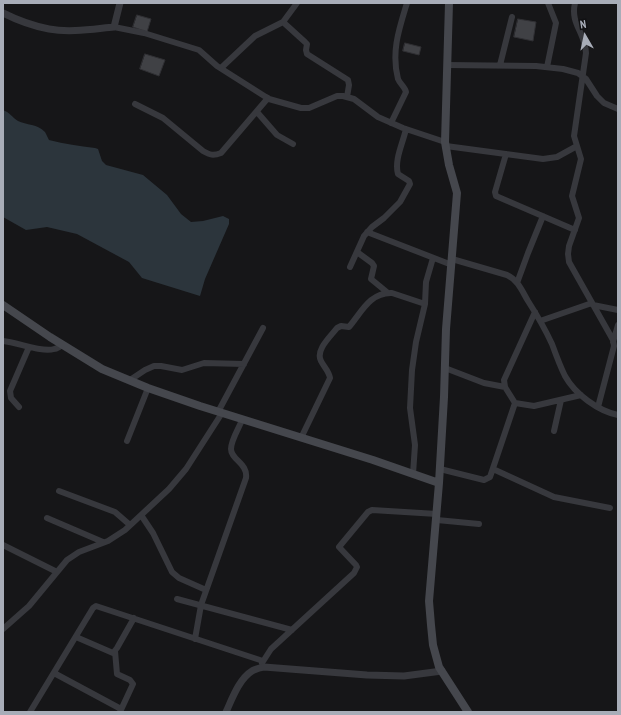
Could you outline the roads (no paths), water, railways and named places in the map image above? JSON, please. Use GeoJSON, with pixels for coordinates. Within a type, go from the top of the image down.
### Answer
{"type":"FeatureCollection","features":[{"type":"Feature","properties":{"kind":"main road"},"geometry":{"type":"LineString","coordinates":[[449,3],[445,144],[457,193],[446,329],[437,517],[429,601],[437,660],[442,671],[468,712]]}},
{"type":"Feature","properties":{"kind":"main road"},"geometry":{"type":"LineString","coordinates":[[3,304],[63,345],[102,369],[148,388],[220,413],[373,460],[439,483]]}},
{"type":"Feature","properties":{"kind":"street"},"geometry":{"type":"LineString","coordinates":[[114,27],[120,3]]}},
{"type":"Feature","properties":{"kind":"street"},"geometry":{"type":"LineString","coordinates":[[221,68],[255,36],[283,22],[297,3]]}},
{"type":"Feature","properties":{"kind":"street"},"geometry":{"type":"LineString","coordinates":[[391,123],[406,92],[405,88],[398,79],[395,56],[397,37],[407,3]]}},
{"type":"Feature","properties":{"kind":"street"},"geometry":{"type":"LineString","coordinates":[[547,67],[556,23],[548,3]]}},
{"type":"Feature","properties":{"kind":"street"},"geometry":{"type":"LineString","coordinates":[[575,3],[574,19],[585,44],[586,53],[574,136],[581,159],[572,196],[579,218],[569,246],[568,254],[569,262],[613,342],[614,351],[598,407]]}},
{"type":"Feature","properties":{"kind":"street"},"geometry":{"type":"LineString","coordinates":[[3,13],[30,24],[50,29],[72,30],[114,27],[144,33],[199,50],[221,68],[268,98],[300,108],[309,108],[337,96],[347,97],[354,99],[378,117],[445,144],[506,154],[550,159],[557,157],[577,146]]}},
{"type":"Feature","properties":{"kind":"street"},"geometry":{"type":"LineString","coordinates":[[500,65],[512,17]]}},
{"type":"Feature","properties":{"kind":"street"},"geometry":{"type":"LineString","coordinates":[[283,22],[307,44],[307,54],[348,80],[349,85],[347,97]]}},
{"type":"Feature","properties":{"kind":"street"},"geometry":{"type":"LineString","coordinates":[[447,65],[500,65],[563,69],[578,73],[586,79],[597,96],[604,103],[618,109]]}},
{"type":"Feature","properties":{"kind":"street"},"geometry":{"type":"LineString","coordinates":[[135,104],[163,118],[203,151],[210,155],[215,155],[221,153],[268,98]]}},
{"type":"Feature","properties":{"kind":"street"},"geometry":{"type":"LineString","coordinates":[[257,112],[276,135],[293,144]]}},
{"type":"Feature","properties":{"kind":"street"},"geometry":{"type":"LineString","coordinates":[[350,268],[368,232],[400,202],[410,184],[409,181],[398,174],[397,170],[397,164],[406,129]]}},
{"type":"Feature","properties":{"kind":"street"},"geometry":{"type":"LineString","coordinates":[[506,154],[495,194],[496,196],[575,230]]}},
{"type":"Feature","properties":{"kind":"street"},"geometry":{"type":"LineString","coordinates":[[517,283],[543,216]]}},
{"type":"Feature","properties":{"kind":"street"},"geometry":{"type":"LineString","coordinates":[[368,232],[433,258],[507,275],[514,278],[540,321],[565,376],[572,386],[587,401],[610,414],[618,415]]}},
{"type":"Feature","properties":{"kind":"street"},"geometry":{"type":"LineString","coordinates":[[357,252],[372,263],[374,269],[371,279],[388,292],[425,304]]}},
{"type":"Feature","properties":{"kind":"street"},"geometry":{"type":"LineString","coordinates":[[413,474],[415,445],[410,408],[412,370],[416,342],[425,304],[425,286],[433,258]]}},
{"type":"Feature","properties":{"kind":"street"},"geometry":{"type":"LineString","coordinates":[[300,438],[330,378],[328,370],[319,356],[319,351],[337,328],[341,326],[349,327],[365,305],[388,292]]}},
{"type":"Feature","properties":{"kind":"street"},"geometry":{"type":"LineString","coordinates":[[540,321],[592,304],[618,310]]}},
{"type":"Feature","properties":{"kind":"street"},"geometry":{"type":"LineString","coordinates":[[535,312],[504,380],[505,386],[516,403],[534,406],[581,395]]}},
{"type":"Feature","properties":{"kind":"street"},"geometry":{"type":"LineString","coordinates":[[613,342],[618,325]]}},
{"type":"Feature","properties":{"kind":"street"},"geometry":{"type":"LineString","coordinates":[[3,630],[29,606],[67,560],[79,552],[103,542],[125,530],[130,525],[144,520],[186,469],[220,413],[263,328]]}},
{"type":"Feature","properties":{"kind":"street"},"geometry":{"type":"LineString","coordinates":[[3,341],[49,350],[54,350],[63,345]]}},
{"type":"Feature","properties":{"kind":"street"},"geometry":{"type":"LineString","coordinates":[[19,407],[11,398],[10,391],[29,347]]}},
{"type":"Feature","properties":{"kind":"street"},"geometry":{"type":"LineString","coordinates":[[130,380],[154,366],[182,370],[204,363],[244,364]]}},
{"type":"Feature","properties":{"kind":"street"},"geometry":{"type":"LineString","coordinates":[[445,368],[484,383],[505,386]]}},
{"type":"Feature","properties":{"kind":"street"},"geometry":{"type":"LineString","coordinates":[[127,441],[148,388]]}},
{"type":"Feature","properties":{"kind":"street"},"geometry":{"type":"LineString","coordinates":[[554,431],[561,400]]}},
{"type":"Feature","properties":{"kind":"street"},"geometry":{"type":"LineString","coordinates":[[440,469],[484,480],[490,477],[516,403]]}},
{"type":"Feature","properties":{"kind":"street"},"geometry":{"type":"LineString","coordinates":[[195,639],[201,605],[246,473],[241,463],[233,455],[231,449],[242,420]]}},
{"type":"Feature","properties":{"kind":"street"},"geometry":{"type":"LineString","coordinates":[[492,469],[554,497],[610,508]]}},
{"type":"Feature","properties":{"kind":"street"},"geometry":{"type":"LineString","coordinates":[[59,491],[115,512],[130,525]]}},
{"type":"Feature","properties":{"kind":"street"},"geometry":{"type":"LineString","coordinates":[[260,668],[271,649],[354,573],[357,567],[356,565],[339,547],[368,512],[372,510],[379,510],[479,524]]}},
{"type":"Feature","properties":{"kind":"street"},"geometry":{"type":"LineString","coordinates":[[47,518],[103,542]]}},
{"type":"Feature","properties":{"kind":"street"},"geometry":{"type":"LineString","coordinates":[[144,520],[153,532],[172,572],[179,578],[206,590]]}},
{"type":"Feature","properties":{"kind":"street"},"geometry":{"type":"LineString","coordinates":[[3,545],[57,572]]}},
{"type":"Feature","properties":{"kind":"street"},"geometry":{"type":"LineString","coordinates":[[177,599],[292,630]]}},
{"type":"Feature","properties":{"kind":"street"},"geometry":{"type":"LineString","coordinates":[[30,712],[93,608],[96,606],[263,661]]}},
{"type":"Feature","properties":{"kind":"street"},"geometry":{"type":"LineString","coordinates":[[54,673],[120,711],[133,684],[130,680],[117,674],[115,651],[134,618]]}},
{"type":"Feature","properties":{"kind":"street"},"geometry":{"type":"LineString","coordinates":[[76,637],[110,652],[115,651]]}},
{"type":"Feature","properties":{"kind":"street"},"geometry":{"type":"LineString","coordinates":[[226,712],[242,682],[251,671],[260,668],[272,667],[367,675],[404,676],[442,671]]}}]}
